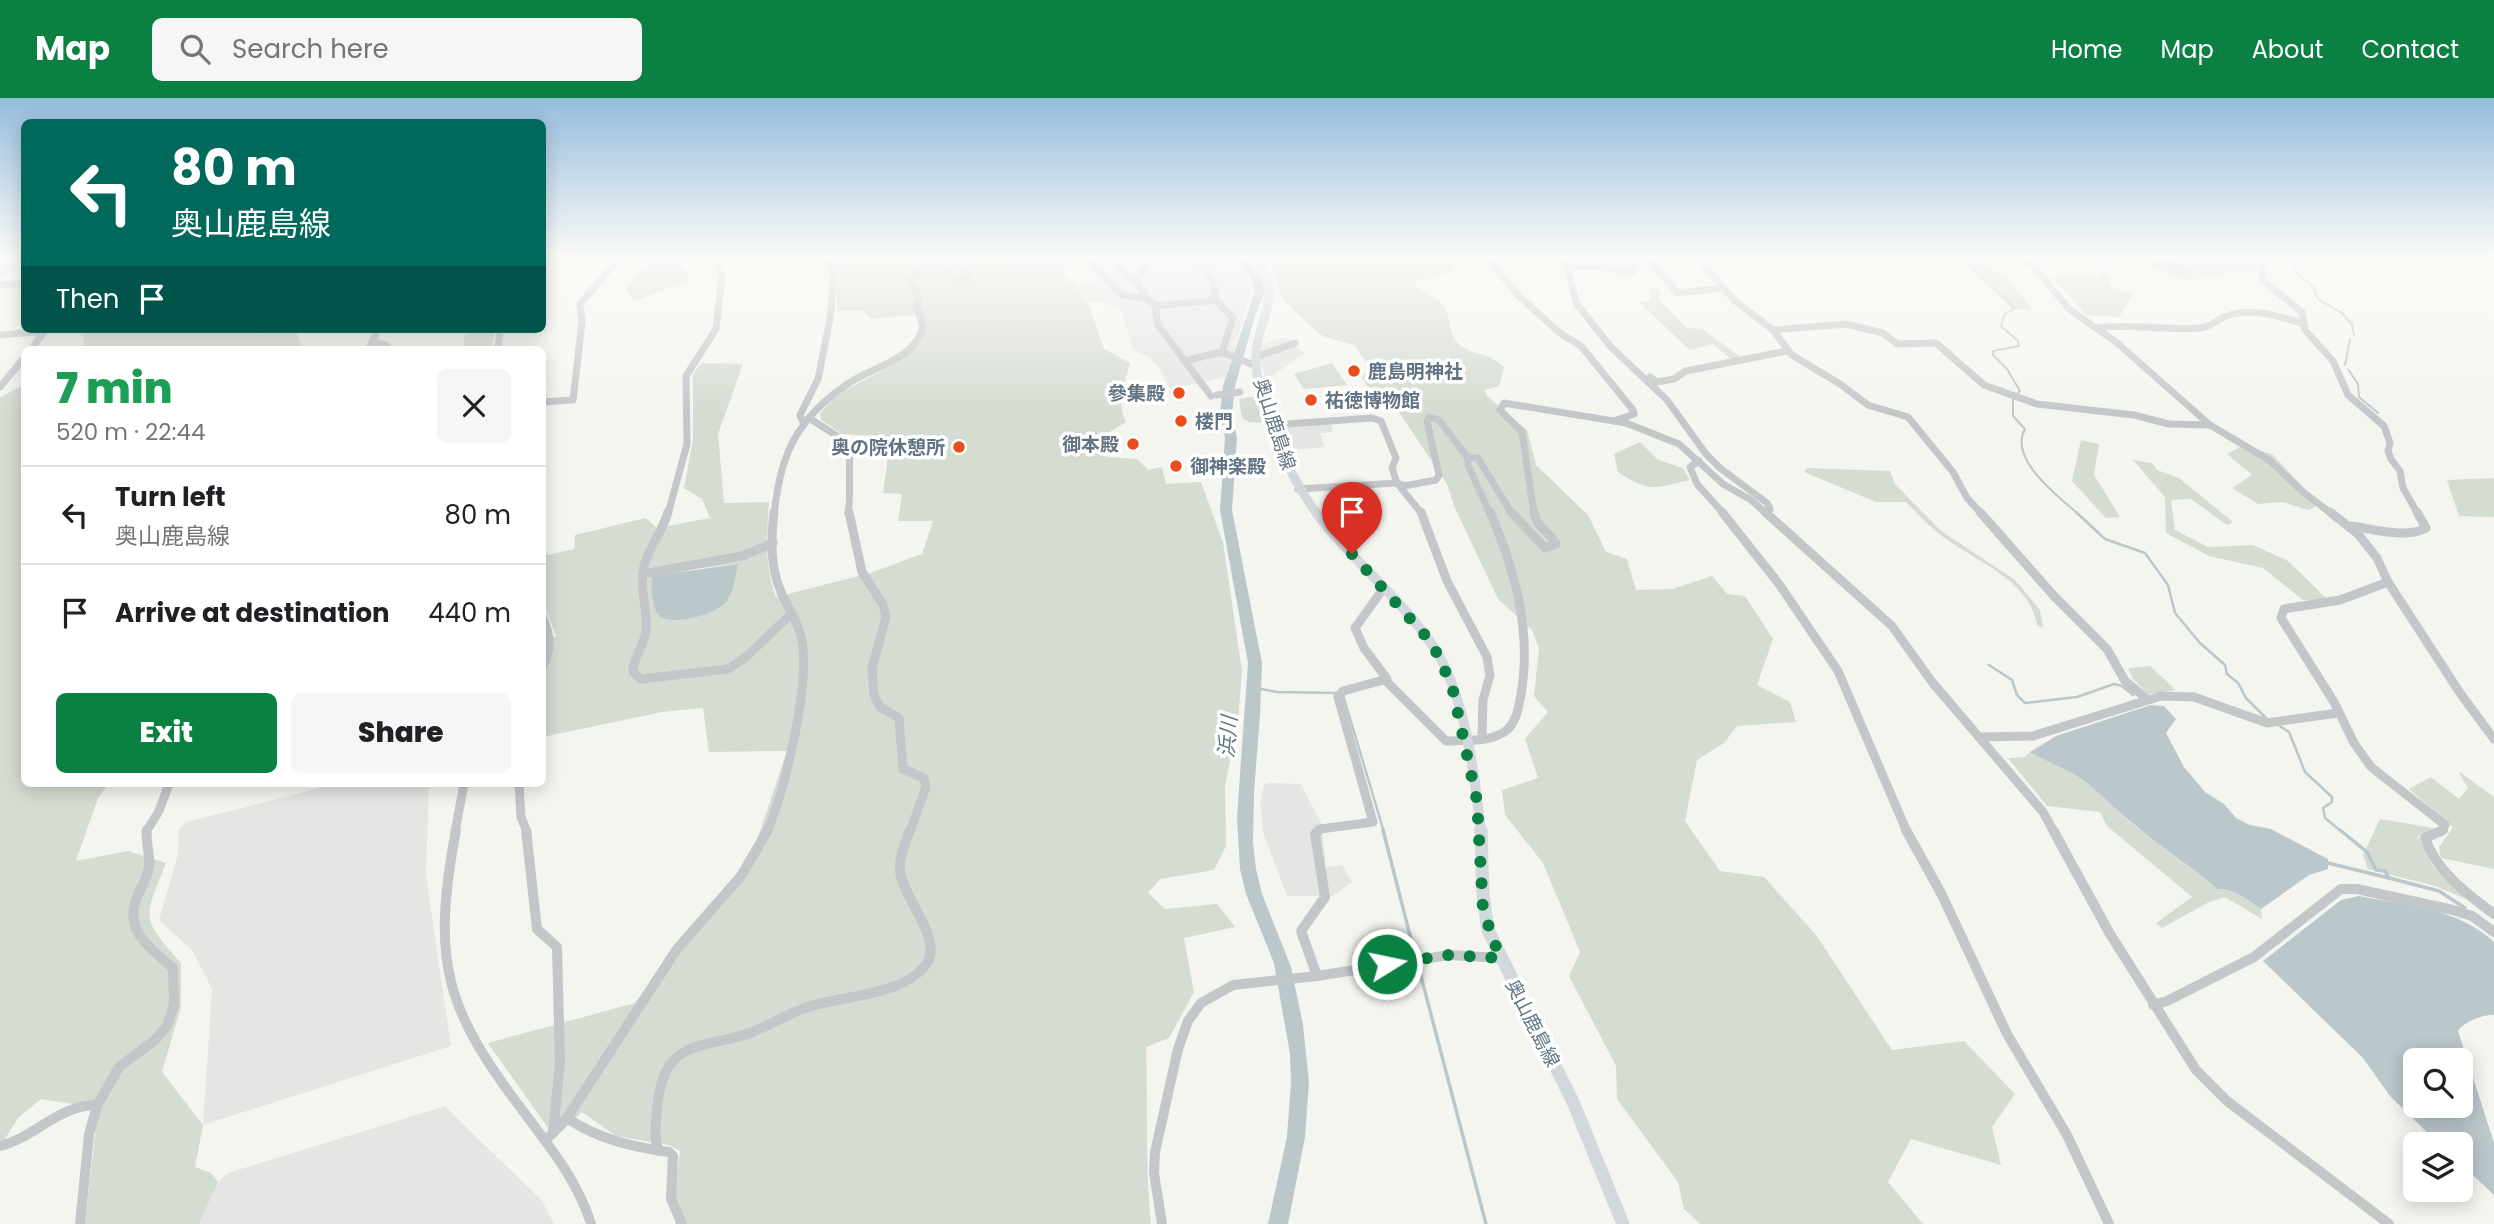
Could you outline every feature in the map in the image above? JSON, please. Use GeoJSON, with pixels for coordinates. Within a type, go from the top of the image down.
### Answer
{"type":"FeatureCollection","features":[{"type":"Feature","properties":{"kind":"main road","name":"奥山鹿島線"},"geometry":{"type":"LineString","coordinates":[[1265,310],[1252,361],[1283,460],[1298,489],[1320,519],[1432,643],[1443,664],[1452,686],[1481,833],[1483,910],[1500,958],[1573,1102],[1623,1224]]}},
{"type":"Feature","properties":{"kind":"street"},"geometry":{"type":"LineString","coordinates":[[546,402],[573,400],[582,322],[581,310]]}},
{"type":"Feature","properties":{"kind":"street"},"geometry":{"type":"LineString","coordinates":[[718,310],[716,330],[686,376],[687,444],[664,527],[644,564],[641,590],[646,632],[633,663],[633,672],[641,679],[650,680],[728,669],[747,657],[792,613]]}},
{"type":"Feature","properties":{"kind":"street"},"geometry":{"type":"LineString","coordinates":[[659,1151],[655,1142],[657,1107],[663,1076],[667,1066],[681,1053],[720,1038],[741,1036],[768,1027],[803,1009],[903,984],[919,974],[929,960],[932,947],[930,933],[911,904],[899,866],[926,787],[924,778],[904,769],[899,719],[880,707],[874,695],[872,668],[886,617],[883,606],[862,572],[848,517],[852,491],[848,463],[852,444],[806,421],[800,415],[818,379],[830,310]]}},
{"type":"Feature","properties":{"kind":"street"},"geometry":{"type":"LineString","coordinates":[[549,1137],[567,1118],[677,950],[748,866],[767,833],[798,724],[804,648],[803,634],[776,579],[773,543],[777,493],[783,465],[793,439],[806,421],[850,381],[888,362],[917,341],[922,332],[923,321],[918,310]]}},
{"type":"Feature","properties":{"kind":"street"},"geometry":{"type":"LineString","coordinates":[[1156,310],[1158,325],[1214,396],[1240,392]]}},
{"type":"Feature","properties":{"kind":"street"},"geometry":{"type":"LineString","coordinates":[[1225,310],[1234,320],[1225,353]]}},
{"type":"Feature","properties":{"kind":"street"},"geometry":{"type":"LineString","coordinates":[[1535,310],[1560,333],[1581,346],[1633,410],[1634,414],[1614,421]]}},
{"type":"Feature","properties":{"kind":"street"},"geometry":{"type":"LineString","coordinates":[[1581,310],[1610,346],[1674,408],[1706,454],[1720,468],[1767,503],[1770,509],[1768,514]]}},
{"type":"Feature","properties":{"kind":"street"},"geometry":{"type":"LineString","coordinates":[[1745,310],[1773,330],[1787,351],[1868,405],[1908,417],[1953,471],[1967,498],[2053,595],[2107,649],[2125,681],[2147,699]]}},
{"type":"Feature","properties":{"kind":"street"},"geometry":{"type":"LineString","coordinates":[[2070,310],[2097,328],[2183,398],[2210,425],[2269,460],[2303,492],[2349,525],[2376,558],[2388,582],[2494,740]]}},
{"type":"Feature","properties":{"kind":"street"},"geometry":{"type":"LineString","coordinates":[[2298,310],[2302,313],[2303,324]]}},
{"type":"Feature","properties":{"kind":"street"},"geometry":{"type":"LineString","coordinates":[[2097,328],[2134,325],[2201,328],[2230,315],[2254,313],[2278,315],[2303,324],[2333,361],[2348,395],[2384,426],[2390,443],[2388,451],[2391,459],[2400,471],[2403,488],[2426,528],[2419,532],[2404,532],[2349,525]]}},
{"type":"Feature","properties":{"kind":"street"},"geometry":{"type":"LineString","coordinates":[[1773,330],[1846,324],[1883,333],[1897,344],[1936,343],[1984,385],[2057,408],[2134,415],[2169,424],[2210,425]]}},
{"type":"Feature","properties":{"kind":"street"},"geometry":{"type":"LineString","coordinates":[[0,335],[21,333]]}},
{"type":"Feature","properties":{"kind":"street"},"geometry":{"type":"LineString","coordinates":[[370,346],[376,333]]}},
{"type":"Feature","properties":{"kind":"street"},"geometry":{"type":"LineString","coordinates":[[372,342],[387,346]]}},
{"type":"Feature","properties":{"kind":"street"},"geometry":{"type":"LineString","coordinates":[[1184,361],[1225,353],[1252,361],[1295,343]]}},
{"type":"Feature","properties":{"kind":"street"},"geometry":{"type":"LineString","coordinates":[[1633,369],[1642,371],[1657,382],[1674,379],[1686,371],[1787,351]]}},
{"type":"Feature","properties":{"kind":"street"},"geometry":{"type":"LineString","coordinates":[[0,387],[21,362]]}},
{"type":"Feature","properties":{"kind":"street"},"geometry":{"type":"LineString","coordinates":[[1468,458],[1478,458],[1489,479],[1526,531],[1539,545],[1550,548],[1556,544],[1554,539],[1543,532],[1535,518],[1522,432],[1500,410],[1500,405],[1512,403],[1614,421],[1672,440],[1723,484],[1752,500],[1892,626],[1925,674],[2043,812],[2110,934],[2153,1005],[2184,1055],[2209,1084],[2253,1121],[2389,1224]]}},
{"type":"Feature","properties":{"kind":"street"},"geometry":{"type":"LineString","coordinates":[[1298,489],[1397,483],[1404,486],[1436,480],[1439,475],[1427,421],[1429,416],[1439,420],[1468,458],[1468,465],[1489,507],[1518,595],[1526,655],[1523,688],[1511,726],[1499,734],[1464,740],[1444,740],[1386,681],[1378,664],[1356,635],[1355,628],[1358,619],[1370,608],[1377,593],[1383,589]]}},
{"type":"Feature","properties":{"kind":"street"},"geometry":{"type":"LineString","coordinates":[[1273,425],[1372,418],[1381,421],[1396,458],[1392,468],[1397,483],[1422,513],[1447,580],[1487,657],[1490,676],[1483,700],[1482,737]]}},
{"type":"Feature","properties":{"kind":"street"},"geometry":{"type":"LineString","coordinates":[[1699,461],[1690,467],[1697,484],[1736,528],[1779,584],[1838,671],[1901,821],[1942,895],[2007,1034],[2067,1135],[2109,1224]]}},
{"type":"Feature","properties":{"kind":"street"},"geometry":{"type":"LineString","coordinates":[[643,573],[756,553],[773,543]]}},
{"type":"Feature","properties":{"kind":"street"},"geometry":{"type":"LineString","coordinates":[[2388,582],[2347,599],[2322,605],[2291,607],[2281,612],[2281,618],[2371,767],[2445,825],[2443,831],[2425,838],[2439,863],[2471,896],[2494,914]]}},
{"type":"Feature","properties":{"kind":"street"},"geometry":{"type":"LineString","coordinates":[[546,625],[551,636],[546,662]]}},
{"type":"Feature","properties":{"kind":"street"},"geometry":{"type":"LineString","coordinates":[[1314,976],[1301,931],[1325,897],[1315,834],[1320,829],[1373,822],[1339,693],[1386,681]]}},
{"type":"Feature","properties":{"kind":"street"},"geometry":{"type":"LineString","coordinates":[[1979,737],[2033,736],[2147,699],[2179,695],[2194,697],[2270,722],[2338,713]]}},
{"type":"Feature","properties":{"kind":"street"},"geometry":{"type":"LineString","coordinates":[[80,1224],[85,1201],[90,1126],[97,1105],[118,1067],[145,1049],[167,1027],[173,1007],[173,968],[140,939],[132,925],[134,904],[150,866],[146,831],[159,811],[168,787]]}},
{"type":"Feature","properties":{"kind":"street"},"geometry":{"type":"LineString","coordinates":[[463,787],[448,863],[443,930],[447,967],[457,1006],[478,1049],[549,1137],[578,1189],[591,1224]]}},
{"type":"Feature","properties":{"kind":"street"},"geometry":{"type":"LineString","coordinates":[[519,787],[521,817],[528,834],[531,890],[537,929],[557,947],[560,1063],[549,1137]]}},
{"type":"Feature","properties":{"kind":"street"},"geometry":{"type":"LineString","coordinates":[[2153,1005],[2167,1001],[2255,957],[2329,896],[2341,890],[2357,889],[2453,910],[2472,916],[2494,932]]}},
{"type":"Feature","properties":{"kind":"street"},"geometry":{"type":"LineString","coordinates":[[1162,1224],[1154,1173],[1155,1152],[1178,1049],[1188,1021],[1201,1003],[1220,990],[1439,956],[1500,958]]}},
{"type":"Feature","properties":{"kind":"street"},"geometry":{"type":"LineString","coordinates":[[0,1146],[39,1129],[62,1111],[78,1106],[97,1105]]}},
{"type":"Feature","properties":{"kind":"street"},"geometry":{"type":"LineString","coordinates":[[567,1118],[585,1132],[617,1144],[673,1156],[671,1199],[682,1224]]}},
{"type":"Feature","properties":{"kind":"shaded area"},"geometry":{"type":"Polygon","coordinates":[[[1091,310],[1104,349],[1130,363],[1122,400],[1126,422],[1108,433],[1102,448],[1107,457],[1137,459],[1148,470],[1162,467],[1166,484],[1201,482],[1223,542],[1242,671],[1238,721],[1225,786],[1226,846],[1214,870],[1160,879],[1148,893],[1165,909],[1217,904],[1235,927],[1184,938],[1194,992],[1169,1038],[1146,1047],[1147,1158],[1151,1224],[675,1224],[675,1191],[680,1151],[669,1145],[616,1136],[582,1112],[555,1138],[488,1043],[635,1003],[683,937],[752,855],[787,751],[709,752],[703,708],[662,712],[546,736],[546,640],[556,636],[546,609],[546,555],[574,549],[575,535],[646,518],[657,528],[710,518],[702,499],[684,488],[693,440],[693,374],[701,363],[743,364],[718,434],[724,503],[769,502],[768,562],[776,597],[870,573],[922,554],[933,521],[898,521],[902,494],[883,493],[890,443],[886,437],[842,434],[821,420],[820,414],[834,398],[893,363],[922,335],[915,315],[871,319],[864,311],[837,311],[1091,310]],[[737,564],[665,572],[688,619],[719,608],[737,564]]]}},
{"type":"Feature","properties":{"kind":"shaded area"},"geometry":{"type":"Polygon","coordinates":[[[1121,310],[1246,310],[1226,377],[1170,389],[1160,369],[1149,357],[1133,350],[1121,310]]]}},
{"type":"Feature","properties":{"kind":"shaded area"},"geometry":{"type":"Polygon","coordinates":[[[1293,310],[1446,310],[1453,336],[1460,345],[1489,357],[1504,368],[1499,386],[1485,390],[1487,396],[1527,430],[1536,465],[1588,515],[1606,552],[1627,559],[1636,590],[1672,589],[1712,576],[1727,594],[1745,596],[1773,639],[1757,685],[1790,702],[1796,722],[1737,726],[1724,743],[1697,760],[1685,821],[1720,871],[1764,877],[1816,935],[1892,1050],[1964,1041],[2015,1094],[1992,1127],[2001,1165],[1911,1139],[1888,1182],[1923,1224],[1700,1224],[1684,1209],[1678,1182],[1617,1099],[1616,1066],[1569,976],[1580,952],[1543,863],[1505,815],[1502,790],[1538,778],[1525,739],[1548,712],[1534,696],[1539,648],[1532,630],[1498,599],[1455,508],[1447,484],[1395,406],[1367,386],[1362,377],[1370,369],[1355,345],[1323,336],[1293,310]]]}},
{"type":"Feature","properties":{"kind":"shaded area"},"geometry":{"type":"Polygon","coordinates":[[[1647,310],[1669,310],[1687,328],[1702,329],[1742,358],[1733,361],[1713,344],[1690,350],[1647,310]]]}},
{"type":"Feature","properties":{"kind":"shaded area"},"geometry":{"type":"Polygon","coordinates":[[[2082,310],[2124,310],[2119,317],[2087,315],[2082,310]]]}},
{"type":"Feature","properties":{"kind":"shaded area"},"geometry":{"type":"Polygon","coordinates":[[[296,333],[301,345],[84,346],[83,335],[296,333]]]}},
{"type":"Feature","properties":{"kind":"shaded area"},"geometry":{"type":"Polygon","coordinates":[[[468,333],[494,333],[492,345],[489,346],[464,346],[464,337],[468,333]]]}},
{"type":"Feature","properties":{"kind":"shaded area"},"geometry":{"type":"Polygon","coordinates":[[[1284,338],[1305,353],[1266,380],[1260,360],[1263,344],[1284,338]]]}},
{"type":"Feature","properties":{"kind":"shaded area"},"geometry":{"type":"Polygon","coordinates":[[[1332,363],[1347,385],[1304,389],[1294,374],[1332,363]]]}},
{"type":"Feature","properties":{"kind":"shaded area"},"geometry":{"type":"Polygon","coordinates":[[[21,386],[21,787],[106,787],[98,798],[76,861],[128,851],[166,863],[153,896],[150,917],[158,936],[181,963],[181,1007],[162,1072],[203,1125],[195,1167],[211,1173],[218,1182],[199,1224],[85,1224],[98,1108],[41,1099],[18,1118],[0,1147],[0,397],[21,386]]]}},
{"type":"Feature","properties":{"kind":"shaded area"},"geometry":{"type":"Polygon","coordinates":[[[1259,398],[1268,423],[1249,422],[1242,418],[1239,399],[1259,398]]]}},
{"type":"Feature","properties":{"kind":"shaded area"},"geometry":{"type":"Polygon","coordinates":[[[1331,422],[1333,432],[1320,433],[1324,447],[1292,450],[1284,426],[1331,422]]]}},
{"type":"Feature","properties":{"kind":"shaded area"},"geometry":{"type":"Polygon","coordinates":[[[2081,440],[2099,444],[2094,475],[2120,517],[2106,518],[2072,481],[2081,440]]]}},
{"type":"Feature","properties":{"kind":"shaded area"},"geometry":{"type":"Polygon","coordinates":[[[1640,442],[1658,460],[1683,468],[1690,480],[1652,487],[1637,483],[1618,472],[1614,454],[1640,442]]]}},
{"type":"Feature","properties":{"kind":"shaded area"},"geometry":{"type":"Polygon","coordinates":[[[2242,446],[2272,454],[2317,506],[2308,510],[2283,502],[2258,504],[2232,488],[2252,475],[2227,454],[2242,446]]]}},
{"type":"Feature","properties":{"kind":"shaded area"},"geometry":{"type":"Polygon","coordinates":[[[2133,460],[2152,463],[2157,470],[2179,478],[2233,522],[2227,525],[2191,499],[2171,500],[2175,530],[2208,547],[2253,545],[2288,561],[2329,601],[2303,600],[2263,568],[2209,556],[2166,533],[2165,497],[2133,460]]]}},
{"type":"Feature","properties":{"kind":"shaded area"},"geometry":{"type":"Polygon","coordinates":[[[1807,468],[1890,471],[1895,484],[1941,531],[2015,580],[2040,610],[2043,628],[2037,625],[2032,608],[2011,582],[1950,542],[1906,502],[1876,502],[1804,472],[1807,468]]]}},
{"type":"Feature","properties":{"kind":"shaded area"},"geometry":{"type":"Polygon","coordinates":[[[2494,478],[2494,517],[2459,516],[2447,480],[2494,478]]]}},
{"type":"Feature","properties":{"kind":"shaded area"},"geometry":{"type":"Polygon","coordinates":[[[738,564],[730,595],[719,608],[703,615],[675,620],[658,614],[653,598],[652,576],[738,564]]]}},
{"type":"Feature","properties":{"kind":"shaded area"},"geometry":{"type":"Polygon","coordinates":[[[2150,666],[2176,690],[2148,694],[2133,679],[2128,668],[2150,666]]]}},
{"type":"Feature","properties":{"kind":"shaded area"},"geometry":{"type":"Polygon","coordinates":[[[2151,705],[2164,706],[2176,719],[2166,733],[2184,767],[2205,792],[2224,804],[2236,818],[2250,825],[2271,829],[2328,859],[2328,869],[2309,875],[2261,909],[2235,893],[2217,889],[2130,821],[2087,783],[2030,752],[2056,736],[2151,705]]]}},
{"type":"Feature","properties":{"kind":"shaded area"},"geometry":{"type":"Polygon","coordinates":[[[2030,752],[2087,783],[2129,821],[2217,889],[2246,898],[2261,909],[2262,919],[2225,897],[2209,902],[2162,928],[2156,923],[2192,897],[2107,826],[2100,812],[2047,806],[2008,758],[2025,757],[2030,752]]]}},
{"type":"Feature","properties":{"kind":"shaded area"},"geometry":{"type":"Polygon","coordinates":[[[2458,771],[2494,797],[2494,869],[2441,858],[2439,847],[2453,827],[2409,789],[2431,777],[2459,799],[2468,788],[2458,771]]]}},
{"type":"Feature","properties":{"kind":"shaded area"},"geometry":{"type":"Polygon","coordinates":[[[1264,784],[1301,784],[1322,825],[1326,867],[1342,865],[1352,882],[1333,896],[1287,896],[1264,835],[1260,805],[1264,784]]]}},
{"type":"Feature","properties":{"kind":"shaded area"},"geometry":{"type":"Polygon","coordinates":[[[323,787],[429,787],[426,875],[451,1046],[203,1125],[212,989],[192,950],[159,920],[178,854],[179,829],[186,822],[323,787]]]}},
{"type":"Feature","properties":{"kind":"shaded area"},"geometry":{"type":"Polygon","coordinates":[[[2380,819],[2439,829],[2418,836],[2433,866],[2466,899],[2435,886],[2368,869],[2363,855],[2380,819]]]}},
{"type":"Feature","properties":{"kind":"shaded area"},"geometry":{"type":"Polygon","coordinates":[[[2359,896],[2431,910],[2464,922],[2494,942],[2494,1015],[2474,1019],[2458,1031],[2463,1048],[2403,1048],[2403,1109],[2390,1096],[2363,1058],[2263,961],[2341,900],[2359,896]]]}},
{"type":"Feature","properties":{"kind":"shaded area"},"geometry":{"type":"Polygon","coordinates":[[[2473,1078],[2494,1143],[2494,1195],[2473,1175],[2473,1132],[2427,1132],[2412,1118],[2473,1118],[2473,1078]]]}},
{"type":"Feature","properties":{"kind":"shaded area"},"geometry":{"type":"Polygon","coordinates":[[[445,1106],[542,1201],[554,1224],[199,1224],[218,1182],[228,1173],[445,1106]]]}},
{"type":"Feature","properties":{"kind":"waterway","name":"浜川"},"geometry":{"type":"LineString","coordinates":[[1253,310],[1229,386],[1226,414],[1231,438],[1226,510],[1255,663],[1245,817],[1248,869],[1254,894],[1283,967],[1299,1054],[1296,1137],[1278,1224]]}},
{"type":"Feature","properties":{"kind":"waterway"},"geometry":{"type":"LineString","coordinates":[[2012,310],[2005,314],[2001,326],[2018,341],[2019,346],[1993,351],[1993,355],[2007,369],[2020,391],[2017,394]]}},
{"type":"Feature","properties":{"kind":"waterway"},"geometry":{"type":"LineString","coordinates":[[2336,310],[2352,324],[2354,335]]}},
{"type":"Feature","properties":{"kind":"waterway"},"geometry":{"type":"LineString","coordinates":[[2345,365],[2350,339]]}},
{"type":"Feature","properties":{"kind":"waterway"},"geometry":{"type":"LineString","coordinates":[[2348,369],[2358,384],[2359,397],[2378,413]]}},
{"type":"Feature","properties":{"kind":"waterway"},"geometry":{"type":"LineString","coordinates":[[2013,397],[2013,416],[2025,429],[2023,452],[2029,464],[2048,487],[2078,514]]}},
{"type":"Feature","properties":{"kind":"waterway"},"geometry":{"type":"LineString","coordinates":[[2076,512],[2105,539],[2145,553],[2168,585],[2175,613],[2200,643],[2225,665],[2227,674],[2238,683],[2246,698],[2267,719]]}},
{"type":"Feature","properties":{"kind":"waterway"},"geometry":{"type":"LineString","coordinates":[[1989,665],[2012,680],[2017,695],[2025,703],[2077,697],[2114,684],[2122,686],[2133,695]]}},
{"type":"Feature","properties":{"kind":"waterway"},"geometry":{"type":"LineString","coordinates":[[1256,688],[1277,692],[1337,693]]}},
{"type":"Feature","properties":{"kind":"waterway"},"geometry":{"type":"LineString","coordinates":[[1343,695],[1384,832]]}},
{"type":"Feature","properties":{"kind":"waterway"},"geometry":{"type":"LineString","coordinates":[[2278,725],[2289,732],[2305,772],[2332,797],[2332,802],[2323,808],[2325,818],[2342,832]]}},
{"type":"Feature","properties":{"kind":"waterway"},"geometry":{"type":"LineString","coordinates":[[1383,830],[1414,951]]}},
{"type":"Feature","properties":{"kind":"waterway"},"geometry":{"type":"LineString","coordinates":[[2340,830],[2367,852],[2376,870],[2385,871],[2389,878]]}},
{"type":"Feature","properties":{"kind":"waterway"},"geometry":{"type":"LineString","coordinates":[[2328,863],[2389,878]]}},
{"type":"Feature","properties":{"kind":"waterway"},"geometry":{"type":"LineString","coordinates":[[2389,878],[2439,891],[2465,908]]}},
{"type":"Feature","properties":{"kind":"waterway"},"geometry":{"type":"LineString","coordinates":[[1418,965],[1486,1224]]}},
{"type":"Feature","properties":{"kind":"place","name":"鹿島明神社"},"geometry":{"type":"Point","coordinates":[1354,371]}},
{"type":"Feature","properties":{"kind":"place","name":"參集殿"},"geometry":{"type":"Point","coordinates":[1179,393]}},
{"type":"Feature","properties":{"kind":"place","name":"祐徳博物館"},"geometry":{"type":"Point","coordinates":[1311,400]}},
{"type":"Feature","properties":{"kind":"place","name":"楼門"},"geometry":{"type":"Point","coordinates":[1181,421]}},
{"type":"Feature","properties":{"kind":"place","name":"御本殿"},"geometry":{"type":"Point","coordinates":[1133,444]}},
{"type":"Feature","properties":{"kind":"place","name":"奥の院休憩所"},"geometry":{"type":"Point","coordinates":[959,447]}},
{"type":"Feature","properties":{"kind":"place","name":"御神楽殿"},"geometry":{"type":"Point","coordinates":[1176,466]}},
{"type":"Feature","properties":{"kind":"route"},"geometry":{"type":"LineString","coordinates":[[1352,554],[1432,643],[1452,686],[1477,801],[1481,833],[1483,910],[1500,958],[1449,955],[1387,964]]}}]}
